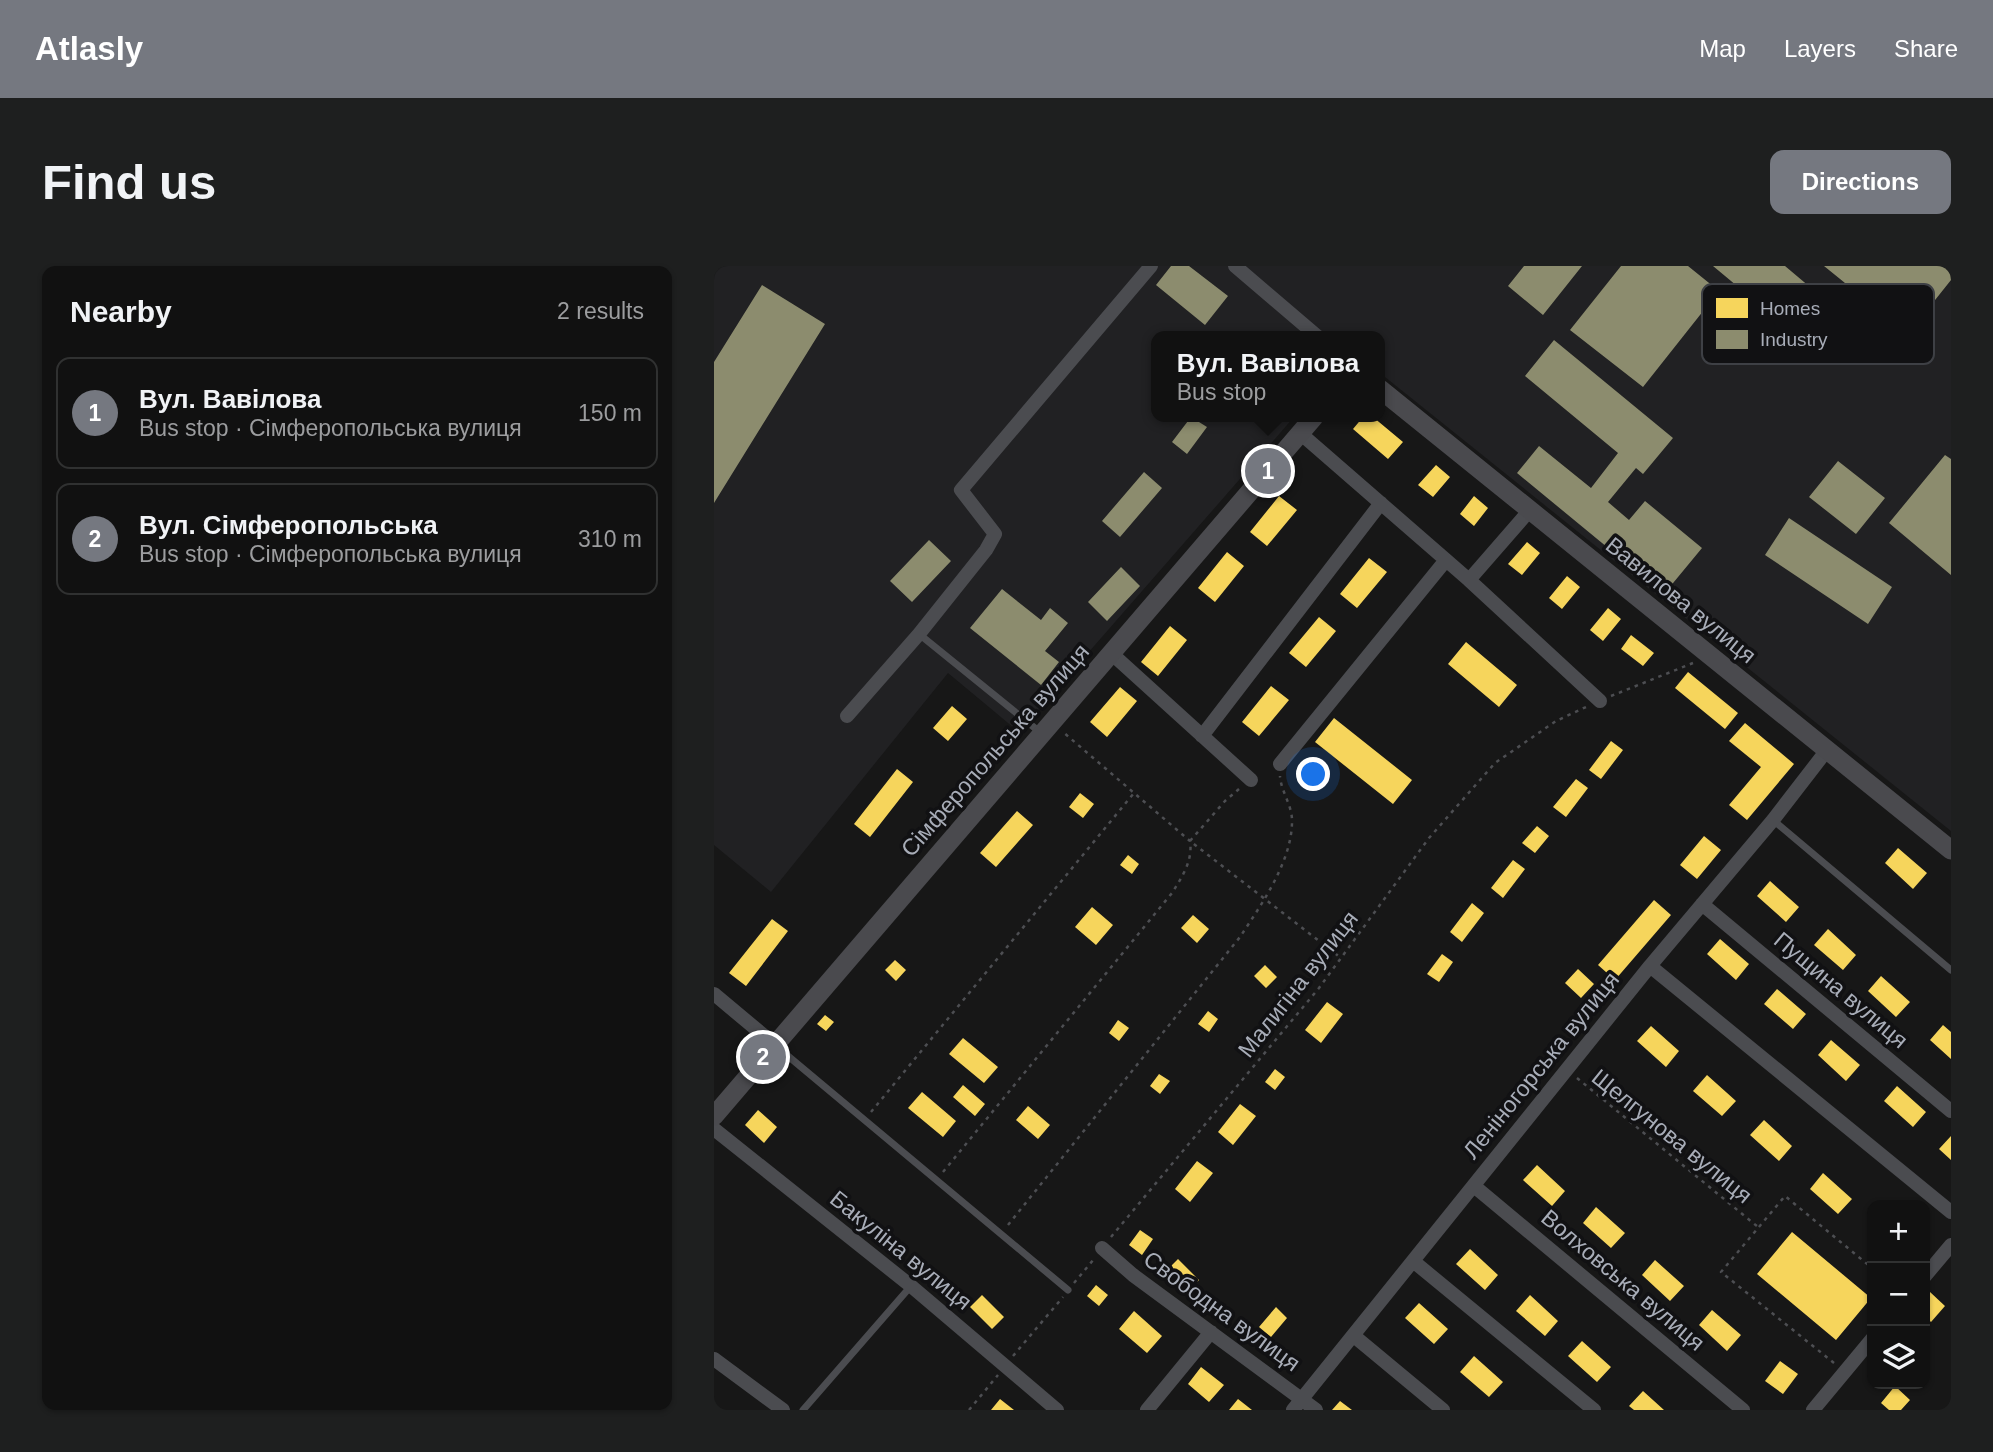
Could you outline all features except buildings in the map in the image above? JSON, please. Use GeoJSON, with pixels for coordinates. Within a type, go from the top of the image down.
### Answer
{"type":"FeatureCollection","features":[{"type":"Feature","properties":{"kind":"street"},"geometry":{"type":"LineString","coordinates":[[847,716],[919,634],[986,550],[995,534],[961,490],[1151,266]]}},
{"type":"Feature","properties":{"kind":"street"},"geometry":{"type":"LineString","coordinates":[[1235,266],[1311,331]]}},
{"type":"Feature","properties":{"kind":"street","name":"Вавилова вулиця"},"geometry":{"type":"LineString","coordinates":[[1385,393],[1951,850]]}},
{"type":"Feature","properties":{"kind":"street","name":"Сімферопольська вулиця"},"geometry":{"type":"LineString","coordinates":[[714,1116],[1310,422]]}},
{"type":"Feature","properties":{"kind":"street"},"geometry":{"type":"LineString","coordinates":[[1300,433],[1469,580],[1600,701]]}},
{"type":"Feature","properties":{"kind":"street"},"geometry":{"type":"LineString","coordinates":[[1202,736],[1381,503]]}},
{"type":"Feature","properties":{"kind":"street"},"geometry":{"type":"LineString","coordinates":[[1469,580],[1530,510]]}},
{"type":"Feature","properties":{"kind":"street"},"geometry":{"type":"LineString","coordinates":[[1280,764],[1446,560]]}},
{"type":"Feature","properties":{"kind":"street"},"geometry":{"type":"LineString","coordinates":[[1111,653],[1251,780]]}},
{"type":"Feature","properties":{"kind":"street","name":"Леніногорська вулиця"},"geometry":{"type":"LineString","coordinates":[[1298,1404],[1566,1069],[1773,820],[1827,750]]}},
{"type":"Feature","properties":{"kind":"street","name":"Пущина вулиця"},"geometry":{"type":"LineString","coordinates":[[1702,904],[1951,1111]]}},
{"type":"Feature","properties":{"kind":"street"},"geometry":{"type":"LineString","coordinates":[[1650,966],[1951,1212]]}},
{"type":"Feature","properties":{"kind":"street"},"geometry":{"type":"LineString","coordinates":[[714,994],[774,1044]]}},
{"type":"Feature","properties":{"kind":"street","name":"Бакуліна вулиця"},"geometry":{"type":"LineString","coordinates":[[714,1129],[911,1286],[1057,1410]]}},
{"type":"Feature","properties":{"kind":"street","name":"Волховська вулиця"},"geometry":{"type":"LineString","coordinates":[[1474,1186],[1743,1410]]}},
{"type":"Feature","properties":{"kind":"street"},"geometry":{"type":"LineString","coordinates":[[1930,1270],[1951,1245]]}},
{"type":"Feature","properties":{"kind":"street","name":"Свободна вулиця"},"geometry":{"type":"LineString","coordinates":[[1102,1248],[1133,1275],[1212,1332],[1298,1404],[1316,1410]]}},
{"type":"Feature","properties":{"kind":"street"},"geometry":{"type":"LineString","coordinates":[[1413,1261],[1594,1410]]}},
{"type":"Feature","properties":{"kind":"street"},"geometry":{"type":"LineString","coordinates":[[1147,1410],[1212,1332]]}},
{"type":"Feature","properties":{"kind":"street"},"geometry":{"type":"LineString","coordinates":[[1354,1336],[1443,1410]]}},
{"type":"Feature","properties":{"kind":"street"},"geometry":{"type":"LineString","coordinates":[[1813,1410],[1867,1345]]}},
{"type":"Feature","properties":{"kind":"street"},"geometry":{"type":"LineString","coordinates":[[714,1359],[783,1410]]}},
{"type":"Feature","properties":{"kind":"lane"},"geometry":{"type":"LineString","coordinates":[[919,634],[1046,728]]}},
{"type":"Feature","properties":{"kind":"lane"},"geometry":{"type":"LineString","coordinates":[[1773,820],[1951,970]]}},
{"type":"Feature","properties":{"kind":"lane"},"geometry":{"type":"LineString","coordinates":[[774,1044],[1068,1290]]}},
{"type":"Feature","properties":{"kind":"lane"},"geometry":{"type":"LineString","coordinates":[[803,1410],[911,1286]]}},
{"type":"Feature","properties":{"kind":"path","name":"Малигіна вулиця"},"geometry":{"type":"LineString","coordinates":[[969,1410],[1310,998],[1429,838],[1495,763],[1556,722],[1710,656]]}},
{"type":"Feature","properties":{"kind":"path"},"geometry":{"type":"LineString","coordinates":[[1046,728],[1134,793],[1190,841],[1341,958]]}},
{"type":"Feature","properties":{"kind":"path"},"geometry":{"type":"LineString","coordinates":[[1001,1234],[1240,937],[1265,899],[1279,871],[1293,822],[1282,787],[1280,764]]}},
{"type":"Feature","properties":{"kind":"path"},"geometry":{"type":"LineString","coordinates":[[1190,841],[1225,801],[1251,780]]}},
{"type":"Feature","properties":{"kind":"path"},"geometry":{"type":"LineString","coordinates":[[865,1120],[1134,793]]}},
{"type":"Feature","properties":{"kind":"path"},"geometry":{"type":"LineString","coordinates":[[936,1180],[1172,893],[1185,873],[1192,853],[1190,841]]}},
{"type":"Feature","properties":{"kind":"path","name":"Щелгунова вулиця"},"geometry":{"type":"LineString","coordinates":[[1566,1069],[1758,1227]]}},
{"type":"Feature","properties":{"kind":"path"},"geometry":{"type":"LineString","coordinates":[[1845,1372],[1721,1272],[1785,1196],[1867,1264]]}},
{"type":"Feature","properties":{"kind":"shaded area"},"geometry":{"type":"Polygon","coordinates":[[[714,266],[1951,266],[1951,831],[1385,377],[1385,331],[1151,331],[1151,422],[1290,422],[1019,732],[948,673],[771,892],[714,845],[714,266]]]}},
{"type":"Feature","properties":{"kind":"place","name":"Вул. Вавілова"},"geometry":{"type":"Point","coordinates":[1268,471]}},
{"type":"Feature","properties":{"kind":"place","name":"Вул. Сімферопольська"},"geometry":{"type":"Point","coordinates":[763,1057]}}]}
